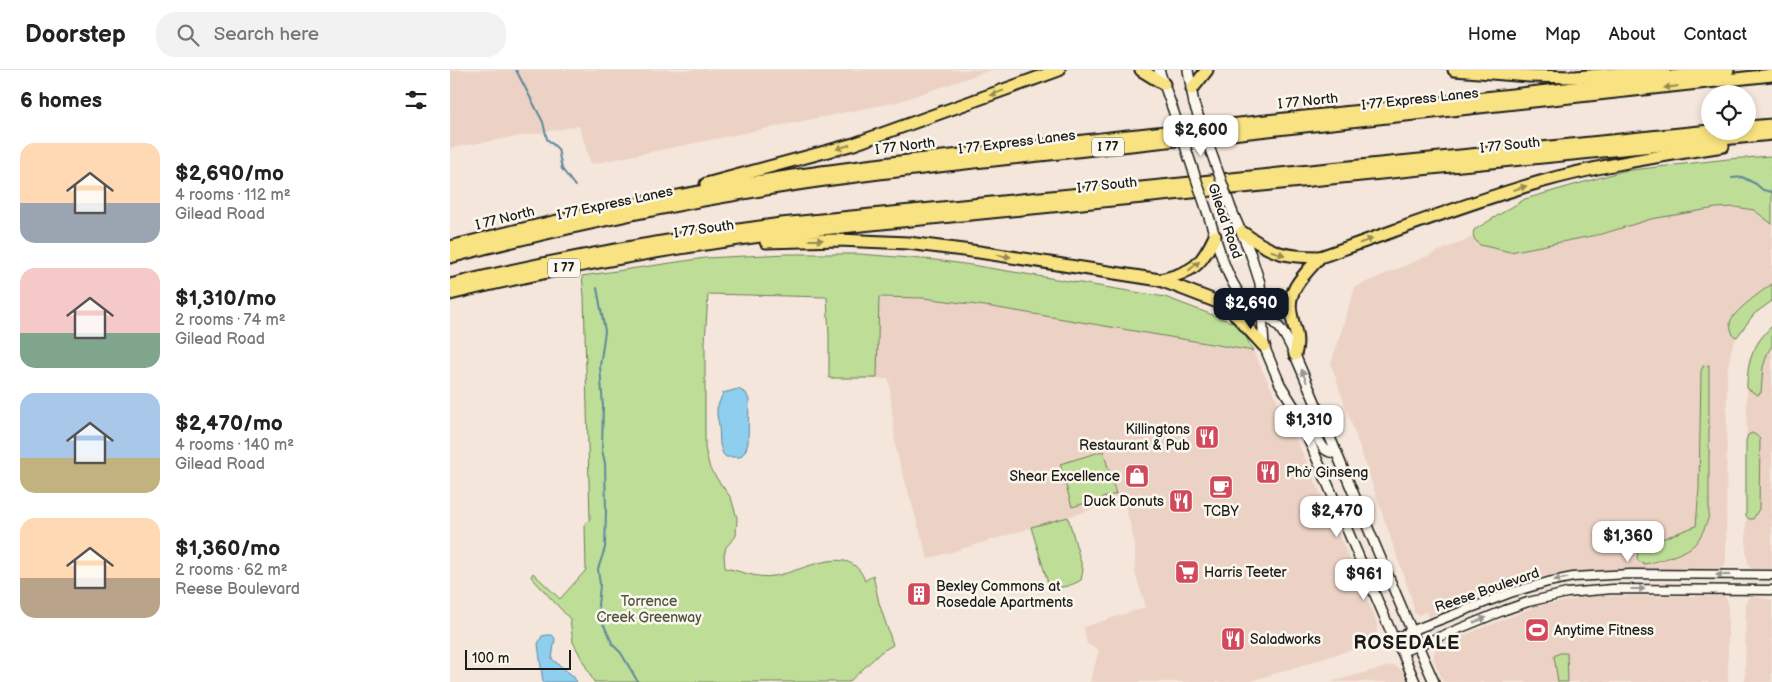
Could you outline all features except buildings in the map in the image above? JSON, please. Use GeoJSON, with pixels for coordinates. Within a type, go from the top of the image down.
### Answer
{"type":"FeatureCollection","features":[{"type":"Feature","properties":{"kind":"highway"},"geometry":{"type":"LineString","coordinates":[[641,203],[854,144],[1059,70]]}},
{"type":"Feature","properties":{"kind":"highway"},"geometry":{"type":"LineString","coordinates":[[1142,70],[1164,84]]}},
{"type":"Feature","properties":{"kind":"highway"},"geometry":{"type":"LineString","coordinates":[[1192,89],[1207,70]]}},
{"type":"Feature","properties":{"kind":"highway"},"geometry":{"type":"LineString","coordinates":[[1454,70],[1574,78],[1664,70]]}},
{"type":"Feature","properties":{"kind":"highway","name":"I 77 North"},"geometry":{"type":"LineString","coordinates":[[450,247],[540,224],[641,203],[794,176],[897,162],[1273,119],[1604,86],[1728,70]]}},
{"type":"Feature","properties":{"kind":"highway","name":"I 77 Express Lanes"},"geometry":{"type":"LineString","coordinates":[[450,257],[542,233],[642,212],[744,193],[846,178],[1206,136],[1548,101],[1772,75]]}},
{"type":"Feature","properties":{"kind":"highway"},"geometry":{"type":"LineString","coordinates":[[1756,126],[1772,125]]}},
{"type":"Feature","properties":{"kind":"highway","name":"I 77"},"geometry":{"type":"LineString","coordinates":[[450,285],[532,265],[618,248],[781,224],[1701,132]]}},
{"type":"Feature","properties":{"kind":"highway","name":"I 77 South"},"geometry":{"type":"LineString","coordinates":[[450,294],[562,268],[680,247],[835,227],[1772,134]]}},
{"type":"Feature","properties":{"kind":"highway"},"geometry":{"type":"LineString","coordinates":[[1242,232],[1265,248],[1278,253],[1296,257],[1320,257],[1514,190],[1572,174],[1635,160],[1772,138]]}},
{"type":"Feature","properties":{"kind":"highway"},"geometry":{"type":"LineString","coordinates":[[1160,280],[1184,274],[1195,267],[1206,253],[1215,236]]}},
{"type":"Feature","properties":{"kind":"highway"},"geometry":{"type":"LineString","coordinates":[[680,247],[809,240],[899,243],[979,252],[1160,280],[1215,301],[1231,310],[1264,346]]}},
{"type":"Feature","properties":{"kind":"highway"},"geometry":{"type":"LineString","coordinates":[[1295,354],[1298,343],[1289,303],[1293,291],[1320,257]]}},
{"type":"Feature","properties":{"kind":"main road","name":"Gilead Road"},"geometry":{"type":"LineString","coordinates":[[1159,70],[1227,271],[1245,300],[1279,328],[1295,354],[1434,682]]}},
{"type":"Feature","properties":{"kind":"main road","name":"Gilead Road"},"geometry":{"type":"LineString","coordinates":[[1188,70],[1194,104],[1260,283],[1264,346],[1280,384],[1296,410],[1394,639],[1415,682]]}},
{"type":"Feature","properties":{"kind":"main road"},"geometry":{"type":"LineString","coordinates":[[1296,410],[1314,430],[1324,449],[1327,452],[1337,453]]}},
{"type":"Feature","properties":{"kind":"street","name":"Reese Boulevard"},"geometry":{"type":"LineString","coordinates":[[1394,639],[1411,630],[1527,587],[1573,577],[1630,574],[1772,575]]}},
{"type":"Feature","properties":{"kind":"street","name":"Reese Boulevard"},"geometry":{"type":"LineString","coordinates":[[1402,652],[1520,605],[1567,593],[1613,589],[1772,590]]}},
{"type":"Feature","properties":{"kind":"shaded area"},"geometry":{"type":"Polygon","coordinates":[[[450,70],[991,70],[897,102],[591,164],[579,126],[450,148],[450,70]]]}},
{"type":"Feature","properties":{"kind":"shaded area"},"geometry":{"type":"Polygon","coordinates":[[[1772,184],[1772,301],[1754,314],[1737,337],[1732,347],[1727,372],[1726,560],[1724,567],[1718,569],[1623,569],[1564,573],[1508,586],[1428,617],[1426,612],[1418,615],[1414,613],[1412,600],[1331,364],[1355,287],[1491,229],[1772,184]]]}},
{"type":"Feature","properties":{"kind":"shaded area"},"geometry":{"type":"Polygon","coordinates":[[[827,297],[924,298],[1040,314],[1253,351],[1304,456],[1373,612],[1377,625],[1376,639],[1373,643],[1248,682],[1090,682],[1099,650],[1087,644],[1084,627],[1146,607],[1135,573],[1135,543],[1124,501],[1127,499],[928,559],[896,450],[889,379],[829,378],[827,297]]]}},
{"type":"Feature","properties":{"kind":"shaded area"},"geometry":{"type":"Polygon","coordinates":[[[1772,326],[1772,569],[1754,569],[1748,565],[1746,551],[1747,372],[1749,360],[1758,340],[1772,326]]]}},
{"type":"Feature","properties":{"kind":"shaded area"},"geometry":{"type":"Polygon","coordinates":[[[1594,596],[1723,596],[1727,599],[1728,604],[1728,682],[1443,682],[1433,658],[1436,649],[1440,645],[1537,606],[1594,596]]]}},
{"type":"Feature","properties":{"kind":"shaded area"},"geometry":{"type":"Polygon","coordinates":[[[1753,596],[1772,600],[1772,682],[1745,682],[1746,604],[1749,598],[1753,596]]]}},
{"type":"Feature","properties":{"kind":"shaded area"},"geometry":{"type":"Polygon","coordinates":[[[1393,665],[1402,670],[1407,682],[1331,682],[1393,665]]]}},
{"type":"Feature","properties":{"kind":"green space"},"geometry":{"type":"Polygon","coordinates":[[[1772,156],[1772,224],[1754,210],[1735,207],[1716,208],[1651,219],[1602,234],[1510,252],[1480,245],[1473,235],[1474,230],[1525,199],[1623,171],[1772,156]]]}},
{"type":"Feature","properties":{"kind":"green space","name":"Torrence Creek Greenway"},"geometry":{"type":"Polygon","coordinates":[[[787,254],[859,254],[935,260],[1165,297],[1234,323],[1242,329],[1253,351],[992,307],[924,298],[879,297],[877,378],[829,378],[827,297],[708,294],[705,342],[705,448],[710,469],[731,498],[737,518],[736,536],[726,547],[724,555],[725,568],[755,576],[768,577],[825,562],[837,560],[849,562],[858,569],[865,581],[873,575],[879,603],[893,645],[881,652],[849,682],[594,682],[573,642],[570,619],[531,577],[533,573],[560,599],[586,570],[585,524],[590,519],[582,276],[705,258],[787,254]]]}},
{"type":"Feature","properties":{"kind":"green space"},"geometry":{"type":"Polygon","coordinates":[[[1772,284],[1772,301],[1754,314],[1737,337],[1733,335],[1730,325],[1732,318],[1748,302],[1772,284]]]}},
{"type":"Feature","properties":{"kind":"green space"},"geometry":{"type":"Polygon","coordinates":[[[1772,326],[1772,346],[1763,367],[1761,393],[1757,395],[1747,388],[1748,370],[1752,354],[1765,333],[1772,326]]]}},
{"type":"Feature","properties":{"kind":"green space"},"geometry":{"type":"Polygon","coordinates":[[[1709,365],[1709,516],[1699,539],[1690,548],[1671,557],[1645,564],[1637,560],[1638,551],[1651,543],[1696,526],[1699,489],[1701,371],[1703,366],[1709,365]]]}},
{"type":"Feature","properties":{"kind":"green space"},"geometry":{"type":"Polygon","coordinates":[[[1752,433],[1760,439],[1759,509],[1753,519],[1749,519],[1746,516],[1746,441],[1748,435],[1752,433]]]}},
{"type":"Feature","properties":{"kind":"green space"},"geometry":{"type":"Polygon","coordinates":[[[1103,451],[1116,494],[1072,507],[1060,464],[1103,451]]]}},
{"type":"Feature","properties":{"kind":"green space"},"geometry":{"type":"Polygon","coordinates":[[[1068,517],[1083,570],[1081,580],[1068,586],[1055,587],[1048,583],[1031,527],[1068,517]]]}},
{"type":"Feature","properties":{"kind":"green space"},"geometry":{"type":"Polygon","coordinates":[[[1560,653],[1567,653],[1568,682],[1558,682],[1554,656],[1560,653]]]}},
{"type":"Feature","properties":{"kind":"water"},"geometry":{"type":"Polygon","coordinates":[[[738,389],[746,393],[749,400],[748,443],[745,452],[740,457],[726,457],[720,445],[717,408],[723,393],[738,389]]]}},
{"type":"Feature","properties":{"kind":"water"},"geometry":{"type":"Polygon","coordinates":[[[552,635],[555,638],[552,659],[573,676],[577,682],[543,682],[538,644],[542,636],[552,635]]]}},
{"type":"Feature","properties":{"kind":"waterway"},"geometry":{"type":"LineString","coordinates":[[516,70],[543,122],[547,139],[558,149],[562,169],[575,186]]}},
{"type":"Feature","properties":{"kind":"waterway"},"geometry":{"type":"LineString","coordinates":[[1732,178],[1742,177],[1763,190],[1772,192]]}},
{"type":"Feature","properties":{"kind":"waterway"},"geometry":{"type":"LineString","coordinates":[[597,288],[605,331],[600,366],[606,511],[605,548],[598,569],[600,585],[598,605],[602,621],[613,645],[621,653],[638,682]]}},
{"type":"Feature","properties":{"kind":"place","name":"Killingtons Restaurant & Pub"},"geometry":{"type":"Point","coordinates":[1207,437]}},
{"type":"Feature","properties":{"kind":"place","name":"Phở Ginseng"},"geometry":{"type":"Point","coordinates":[1268,472]}},
{"type":"Feature","properties":{"kind":"place","name":"Shear Excellence"},"geometry":{"type":"Point","coordinates":[1137,476]}},
{"type":"Feature","properties":{"kind":"place","name":"TCBY"},"geometry":{"type":"Point","coordinates":[1221,487]}},
{"type":"Feature","properties":{"kind":"place","name":"Duck Donuts"},"geometry":{"type":"Point","coordinates":[1181,501]}},
{"type":"Feature","properties":{"kind":"place","name":"Harris Teeter"},"geometry":{"type":"Point","coordinates":[1187,572]}},
{"type":"Feature","properties":{"kind":"place","name":"Bexley Commons at Rosedale Apartments"},"geometry":{"type":"Point","coordinates":[919,594]}},
{"type":"Feature","properties":{"kind":"place","name":"Anytime Fitness"},"geometry":{"type":"Point","coordinates":[1537,630]}},
{"type":"Feature","properties":{"kind":"place","name":"Saladworks"},"geometry":{"type":"Point","coordinates":[1233,639]}},
{"type":"Feature","properties":{"kind":"district","name":"ROSEDALE"},"geometry":{"type":"Point","coordinates":[1407,643]}}]}
